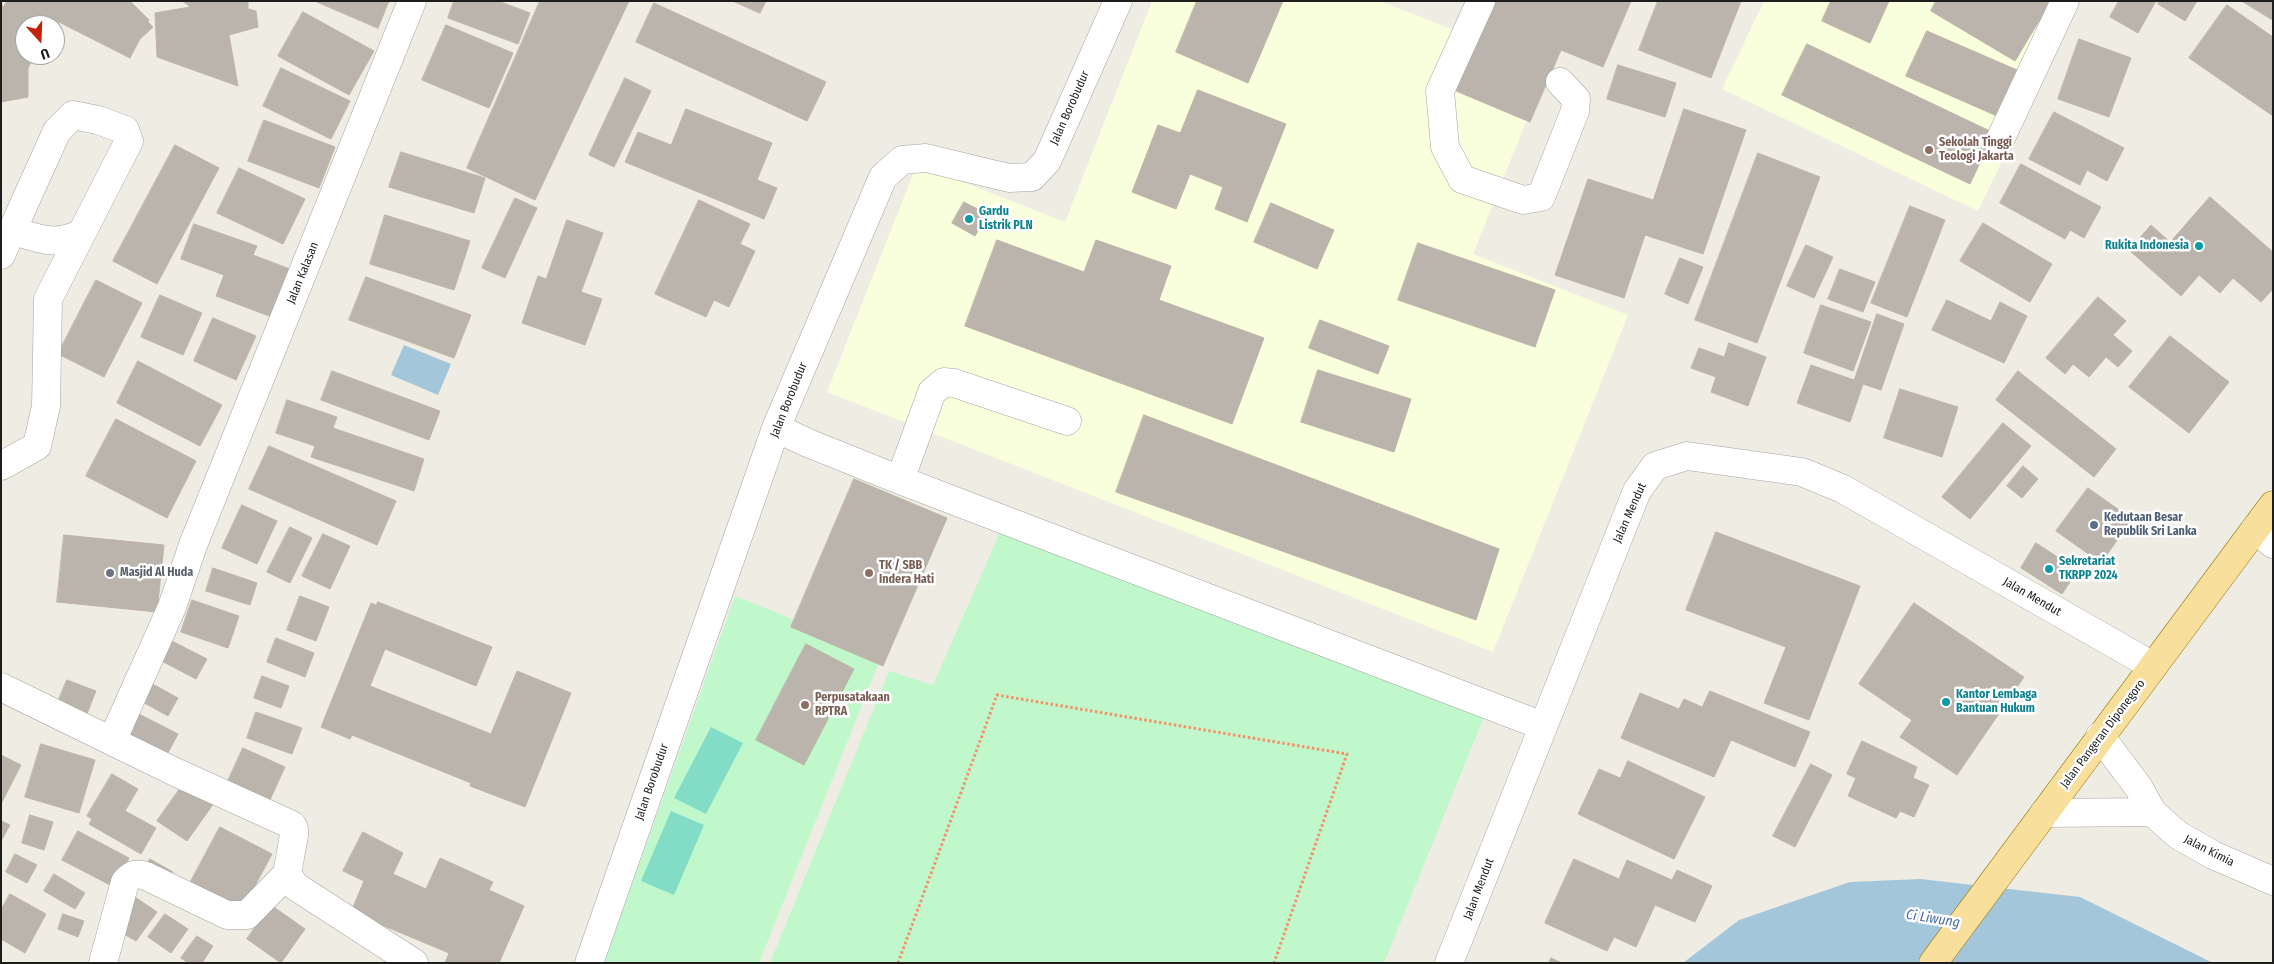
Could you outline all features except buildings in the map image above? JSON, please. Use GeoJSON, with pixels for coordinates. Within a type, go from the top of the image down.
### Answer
{"type":"FeatureCollection","features":[{"type":"Feature","properties":{"kind":"main road","name":"Jalan Pangeran Diponegoro"},"geometry":{"type":"LineString","coordinates":[[1933,963],[2153,666],[2264,536],[2273,505]]}},
{"type":"Feature","properties":{"kind":"street","name":"Jalan Kalasan"},"geometry":{"type":"LineString","coordinates":[[112,741],[172,607],[193,545],[412,1]]}},
{"type":"Feature","properties":{"kind":"street","name":"Jalan Borobudur"},"geometry":{"type":"LineString","coordinates":[[589,963],[776,428],[883,177],[902,160],[926,158],[1010,178],[1032,177],[1047,161],[1118,1]]}},
{"type":"Feature","properties":{"kind":"street"},"geometry":{"type":"LineString","coordinates":[[1482,1],[1440,91],[1445,147],[1462,179],[1523,200],[1541,197],[1575,111],[1576,99],[1560,82]]}},
{"type":"Feature","properties":{"kind":"street"},"geometry":{"type":"LineString","coordinates":[[1999,142],[2065,1]]}},
{"type":"Feature","properties":{"kind":"street"},"geometry":{"type":"LineString","coordinates":[[1,255],[14,231],[57,131],[72,115],[98,120],[125,130],[129,141],[48,299],[46,406],[37,446],[1,466]]}},
{"type":"Feature","properties":{"kind":"street"},"geometry":{"type":"LineString","coordinates":[[14,231],[46,240],[65,241],[80,234]]}},
{"type":"Feature","properties":{"kind":"street"},"geometry":{"type":"LineString","coordinates":[[900,480],[932,392],[944,382],[954,383],[1067,421]]}},
{"type":"Feature","properties":{"kind":"street"},"geometry":{"type":"LineString","coordinates":[[776,428],[808,444],[900,480],[1543,726]]}},
{"type":"Feature","properties":{"kind":"street","name":"Jalan Mendut"},"geometry":{"type":"LineString","coordinates":[[1449,963],[1637,492],[1655,466],[1687,456],[1802,472],[1843,489],[2153,666]]}},
{"type":"Feature","properties":{"kind":"street"},"geometry":{"type":"LineString","coordinates":[[1,687],[292,825],[294,835],[287,874],[247,915],[227,915],[146,876],[139,874],[131,875],[125,882],[103,963]]}},
{"type":"Feature","properties":{"kind":"street","name":"Jalan Kimia"},"geometry":{"type":"LineString","coordinates":[[2100,736],[2139,788],[2152,812],[2178,835],[2214,855],[2273,881]]}},
{"type":"Feature","properties":{"kind":"street"},"geometry":{"type":"LineString","coordinates":[[2044,812],[2152,812]]}},
{"type":"Feature","properties":{"kind":"street"},"geometry":{"type":"LineString","coordinates":[[287,874],[295,886],[414,963]]}},
{"type":"Feature","properties":{"kind":"path"},"geometry":{"type":"LineString","coordinates":[[898,963],[997,695],[1348,754],[1274,963]]}},
{"type":"Feature","properties":{"kind":"shaded area"},"geometry":{"type":"Polygon","coordinates":[[[1152,1],[1380,1],[1548,67],[1473,254],[1628,315],[1493,652],[827,392],[917,164],[1065,222],[1152,1]]]}},
{"type":"Feature","properties":{"kind":"shaded area","name":"Sekolah Tinggi Teologi Jakarta"},"geometry":{"type":"Polygon","coordinates":[[[1764,1],[2079,1],[1978,211],[1722,89],[1764,1]]]}},
{"type":"Feature","properties":{"kind":"green space"},"geometry":{"type":"Polygon","coordinates":[[[1001,530],[1486,712],[1384,963],[770,963],[889,671],[933,685],[1001,530]]]}},
{"type":"Feature","properties":{"kind":"green space"},"geometry":{"type":"Polygon","coordinates":[[[735,596],[882,655],[759,963],[604,963],[735,596]]]}},
{"type":"Feature","properties":{"kind":"green space"},"geometry":{"type":"Polygon","coordinates":[[[711,727],[743,743],[706,814],[674,798],[711,727]]]}},
{"type":"Feature","properties":{"kind":"green space"},"geometry":{"type":"Polygon","coordinates":[[[671,811],[704,825],[674,895],[641,881],[671,811]]]}},
{"type":"Feature","properties":{"kind":"water"},"geometry":{"type":"Polygon","coordinates":[[[404,345],[451,364],[438,395],[391,375],[404,345]]]}},
{"type":"Feature","properties":{"kind":"water","name":"Ci Liwung"},"geometry":{"type":"Polygon","coordinates":[[[1920,879],[2080,897],[2213,963],[1683,963],[1739,920],[1850,882],[1920,879]]]}},
{"type":"Feature","properties":{"kind":"place","name":"Sekolah Tinggi Teologi Jakarta"},"geometry":{"type":"Point","coordinates":[1929,150]}},
{"type":"Feature","properties":{"kind":"place","name":"Gardu Listrik PLN"},"geometry":{"type":"Point","coordinates":[969,219]}},
{"type":"Feature","properties":{"kind":"place","name":"Rukita Indonesia"},"geometry":{"type":"Point","coordinates":[2199,246]}},
{"type":"Feature","properties":{"kind":"place","name":"Kedutaan Besar Republik Sri Lanka"},"geometry":{"type":"Point","coordinates":[2094,525]}},
{"type":"Feature","properties":{"kind":"place","name":"Sekretariat TKRPP 2024"},"geometry":{"type":"Point","coordinates":[2049,569]}},
{"type":"Feature","properties":{"kind":"place","name":"Masjid Al Huda"},"geometry":{"type":"Point","coordinates":[110,573]}},
{"type":"Feature","properties":{"kind":"place","name":"TK / SBB Indera Hati"},"geometry":{"type":"Point","coordinates":[869,573]}},
{"type":"Feature","properties":{"kind":"place","name":"Kantor Lembaga Bantuan Hukum"},"geometry":{"type":"Point","coordinates":[1946,702]}},
{"type":"Feature","properties":{"kind":"place","name":"Perpusatakaan RPTRA"},"geometry":{"type":"Point","coordinates":[805,705]}}]}
